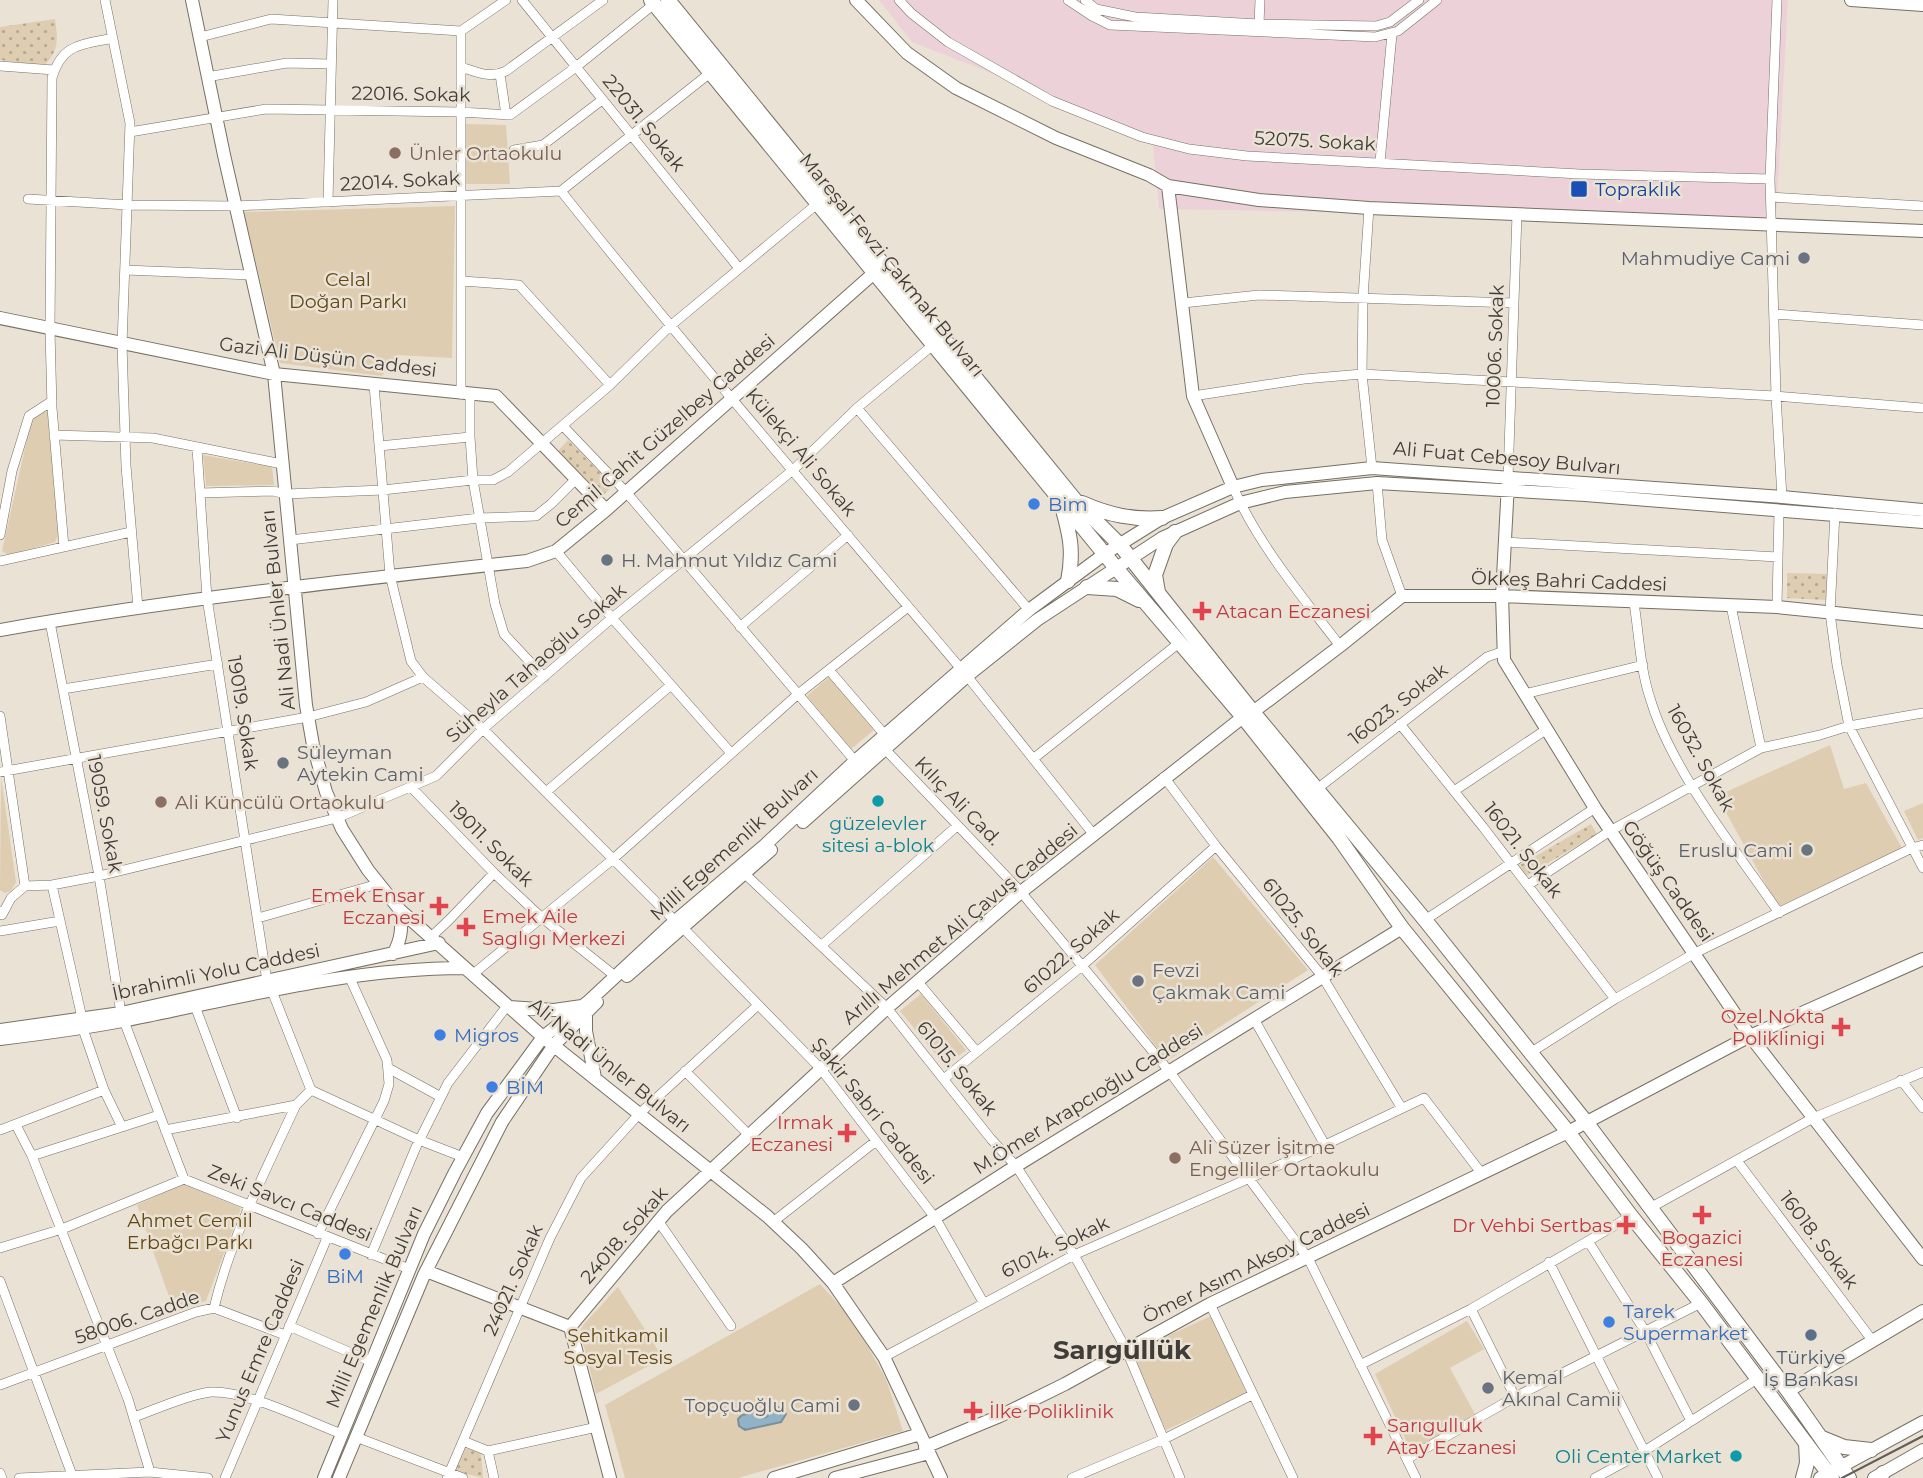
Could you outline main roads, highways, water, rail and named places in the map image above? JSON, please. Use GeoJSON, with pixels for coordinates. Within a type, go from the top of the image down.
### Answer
{"type":"FeatureCollection","features":[{"type":"Feature","properties":{"kind":"main road","name":"Mareşal Fevzi Çakmak Bulvarı"},"geometry":{"type":"LineString","coordinates":[[658,1],[710,73],[817,204],[933,345],[1068,500],[1116,568],[1179,643],[1248,715]]}},
{"type":"Feature","properties":{"kind":"main road"},"geometry":{"type":"LineString","coordinates":[[658,1],[1068,500],[1120,545],[1339,838],[1402,928],[1568,1132],[1757,1379],[1813,1440],[1871,1450]]}},
{"type":"Feature","properties":{"kind":"main road"},"geometry":{"type":"LineString","coordinates":[[1068,500],[1107,514],[1146,519],[1162,518]]}},
{"type":"Feature","properties":{"kind":"main road"},"geometry":{"type":"LineString","coordinates":[[1068,500],[1072,543],[1068,581]]}},
{"type":"Feature","properties":{"kind":"main road"},"geometry":{"type":"LineString","coordinates":[[1158,594],[1155,575],[1166,544],[1175,532]]}},
{"type":"Feature","properties":{"kind":"main road"},"geometry":{"type":"LineString","coordinates":[[1087,587],[1117,589],[1145,603]]}},
{"type":"Feature","properties":{"kind":"main road"},"geometry":{"type":"LineString","coordinates":[[1248,715],[1317,789],[1586,1122],[1788,1391],[1834,1475]]}},
{"type":"Feature","properties":{"kind":"main road"},"geometry":{"type":"LineString","coordinates":[[1803,1478],[1813,1440]]}},
{"type":"Feature","properties":{"kind":"water"},"geometry":{"type":"Polygon","coordinates":[[[778,1407],[786,1414],[781,1422],[745,1430],[739,1426],[738,1419],[742,1415],[778,1407]]]}},
{"type":"Feature","properties":{"kind":"tram line"},"geometry":{"type":"LineString","coordinates":[[1842,1478],[1923,1436]]}},
{"type":"Feature","properties":{"kind":"place","name":"Ünler Ortaokulu"},"geometry":{"type":"Point","coordinates":[395,153]}},
{"type":"Feature","properties":{"kind":"place","name":"Topraklık"},"geometry":{"type":"Point","coordinates":[1579,189]}},
{"type":"Feature","properties":{"kind":"place","name":"Mahmudiye Cami"},"geometry":{"type":"Point","coordinates":[1804,258]}},
{"type":"Feature","properties":{"kind":"place","name":"Bim"},"geometry":{"type":"Point","coordinates":[1034,504]}},
{"type":"Feature","properties":{"kind":"place","name":"H. Mahmut Yıldız Cami"},"geometry":{"type":"Point","coordinates":[607,560]}},
{"type":"Feature","properties":{"kind":"place","name":"Atacan Eczanesi"},"geometry":{"type":"Point","coordinates":[1202,611]}},
{"type":"Feature","properties":{"kind":"place","name":"Süleyman Aytekin Cami"},"geometry":{"type":"Point","coordinates":[283,763]}},
{"type":"Feature","properties":{"kind":"place","name":"güzelevler sitesi a-blok"},"geometry":{"type":"Point","coordinates":[878,801]}},
{"type":"Feature","properties":{"kind":"place","name":"Ali Küncülü Ortaokulu"},"geometry":{"type":"Point","coordinates":[161,802]}},
{"type":"Feature","properties":{"kind":"place","name":"Eruslu Cami"},"geometry":{"type":"Point","coordinates":[1807,850]}},
{"type":"Feature","properties":{"kind":"place","name":"Emek Ensar Eczanesi"},"geometry":{"type":"Point","coordinates":[439,906]}},
{"type":"Feature","properties":{"kind":"place","name":"Emek Aile Saglıgı Merkezi"},"geometry":{"type":"Point","coordinates":[466,927]}},
{"type":"Feature","properties":{"kind":"place","name":"Fevzi Çakmak Cami"},"geometry":{"type":"Point","coordinates":[1138,981]}},
{"type":"Feature","properties":{"kind":"place","name":"Ozel Nokta Poliklinigi"},"geometry":{"type":"Point","coordinates":[1841,1027]}},
{"type":"Feature","properties":{"kind":"place","name":"Migros"},"geometry":{"type":"Point","coordinates":[440,1035]}},
{"type":"Feature","properties":{"kind":"place","name":"BİM"},"geometry":{"type":"Point","coordinates":[492,1087]}},
{"type":"Feature","properties":{"kind":"place","name":"Irmak Eczanesi"},"geometry":{"type":"Point","coordinates":[847,1133]}},
{"type":"Feature","properties":{"kind":"place","name":"Ali Süzer İşitme Engelliler Ortaokulu"},"geometry":{"type":"Point","coordinates":[1175,1158]}},
{"type":"Feature","properties":{"kind":"place","name":"Bogazici Eczanesi"},"geometry":{"type":"Point","coordinates":[1702,1215]}},
{"type":"Feature","properties":{"kind":"place","name":"Dr Vehbi Sertbas"},"geometry":{"type":"Point","coordinates":[1626,1225]}},
{"type":"Feature","properties":{"kind":"place","name":"BiM"},"geometry":{"type":"Point","coordinates":[345,1254]}},
{"type":"Feature","properties":{"kind":"place","name":"Tarek Supermarket"},"geometry":{"type":"Point","coordinates":[1609,1322]}},
{"type":"Feature","properties":{"kind":"place","name":"Türkiye İş Bankası"},"geometry":{"type":"Point","coordinates":[1811,1335]}},
{"type":"Feature","properties":{"kind":"place","name":"Kemal Akınal Camii"},"geometry":{"type":"Point","coordinates":[1488,1388]}},
{"type":"Feature","properties":{"kind":"place","name":"Topçuoğlu Cami"},"geometry":{"type":"Point","coordinates":[854,1405]}},
{"type":"Feature","properties":{"kind":"place","name":"İlke Poliklinik"},"geometry":{"type":"Point","coordinates":[973,1411]}},
{"type":"Feature","properties":{"kind":"place","name":"Sarıgulluk Atay Eczanesi"},"geometry":{"type":"Point","coordinates":[1373,1436]}},
{"type":"Feature","properties":{"kind":"place","name":"Oli Center Market"},"geometry":{"type":"Point","coordinates":[1736,1456]}},
{"type":"Feature","properties":{"kind":"district","name":"Sarıgüllük"},"geometry":{"type":"Point","coordinates":[1122,1350]}},
{"type":"Feature","properties":{"kind":"park label","name":"Celal Doğan Parkı"},"geometry":{"type":"Point","coordinates":[348,290]}},
{"type":"Feature","properties":{"kind":"park label","name":"Ahmet Cemil Erbağcı Parkı"},"geometry":{"type":"Point","coordinates":[190,1231]}},
{"type":"Feature","properties":{"kind":"park label","name":"Şehitkamil Sosyal Tesis"},"geometry":{"type":"Point","coordinates":[618,1346]}}]}
